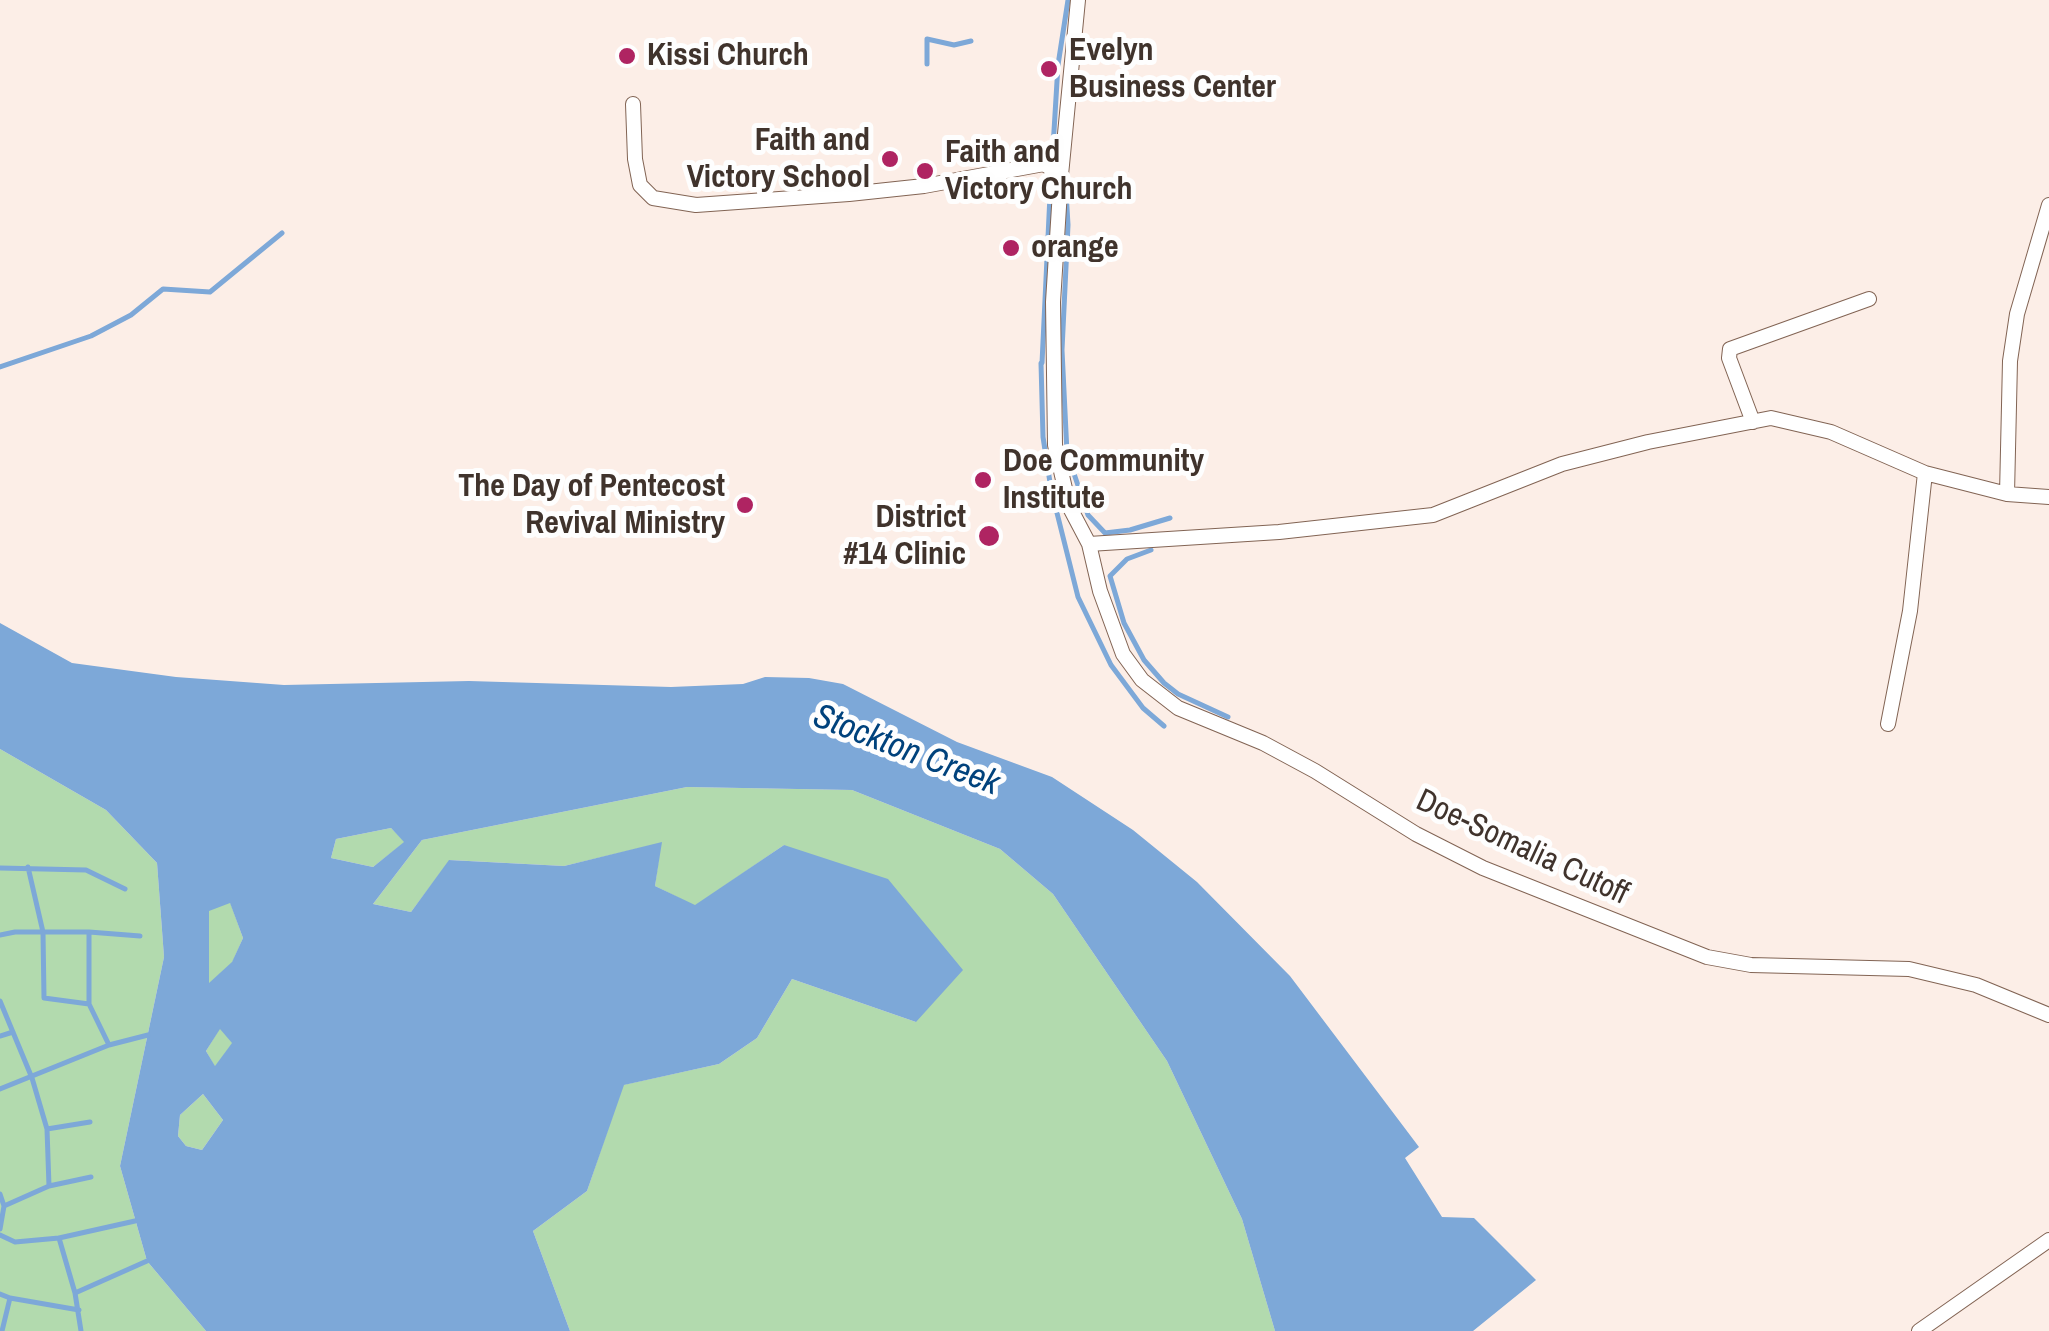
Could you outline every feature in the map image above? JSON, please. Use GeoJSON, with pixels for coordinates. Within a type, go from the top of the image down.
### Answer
{"type":"FeatureCollection","features":[{"type":"Feature","properties":{"kind":"street","name":"Doe-Somalia Cutoff"},"geometry":{"type":"LineString","coordinates":[[1078,0],[1060,175],[1053,302],[1055,445],[1068,506],[1089,544],[1118,642],[1142,680],[1178,708],[1263,743],[1416,834],[1483,868],[1707,957],[1751,966],[1909,969],[1976,986],[2049,1016]]}},
{"type":"Feature","properties":{"kind":"street"},"geometry":{"type":"LineString","coordinates":[[633,104],[640,185],[653,198],[696,204],[849,194],[924,186],[1044,164],[1060,175]]}},
{"type":"Feature","properties":{"kind":"street"},"geometry":{"type":"LineString","coordinates":[[2007,494],[2012,346],[2017,314],[2049,205]]}},
{"type":"Feature","properties":{"kind":"street"},"geometry":{"type":"LineString","coordinates":[[1753,422],[1728,358],[1730,349],[1869,299]]}},
{"type":"Feature","properties":{"kind":"street"},"geometry":{"type":"LineString","coordinates":[[1089,544],[1279,532],[1434,514],[1562,464],[1771,418],[1808,424],[1925,473],[2007,494],[2049,497]]}},
{"type":"Feature","properties":{"kind":"street"},"geometry":{"type":"LineString","coordinates":[[1888,724],[1910,611],[1925,473]]}},
{"type":"Feature","properties":{"kind":"street"},"geometry":{"type":"LineString","coordinates":[[1920,1331],[2049,1240]]}},
{"type":"Feature","properties":{"kind":"green space"},"geometry":{"type":"Polygon","coordinates":[[[0,749],[106,810],[157,863],[164,957],[120,1166],[147,1261],[206,1331],[0,1331],[0,749]]]}},
{"type":"Feature","properties":{"kind":"green space"},"geometry":{"type":"Polygon","coordinates":[[[687,787],[852,790],[1000,849],[1053,894],[1167,1061],[1242,1219],[1275,1331],[570,1331],[533,1231],[587,1191],[623,1085],[719,1064],[757,1038],[792,979],[916,1022],[784,845],[695,906],[655,886],[661,843],[564,866],[450,860],[411,912],[373,904],[422,840],[687,787]]]}},
{"type":"Feature","properties":{"kind":"green space"},"geometry":{"type":"Polygon","coordinates":[[[391,828],[405,842],[373,867],[331,858],[336,839],[391,828]]]}},
{"type":"Feature","properties":{"kind":"green space"},"geometry":{"type":"Polygon","coordinates":[[[230,902],[243,938],[232,963],[209,984],[208,910],[230,902]]]}},
{"type":"Feature","properties":{"kind":"green space"},"geometry":{"type":"Polygon","coordinates":[[[220,1028],[233,1043],[215,1067],[206,1051],[220,1028]]]}},
{"type":"Feature","properties":{"kind":"green space"},"geometry":{"type":"Polygon","coordinates":[[[203,1094],[223,1120],[202,1150],[186,1146],[178,1136],[180,1115],[203,1094]]]}},
{"type":"Feature","properties":{"kind":"water","name":"Stockton Creek"},"geometry":{"type":"Polygon","coordinates":[[[0,623],[72,663],[176,677],[284,685],[469,681],[671,687],[743,684],[765,677],[843,684],[957,742],[1052,777],[1133,830],[1197,882],[1290,976],[1419,1147],[1405,1158],[1442,1217],[1474,1218],[1536,1280],[1473,1331],[1275,1331],[1242,1219],[1167,1061],[1053,894],[1000,849],[852,790],[687,787],[422,840],[373,904],[411,912],[449,860],[564,866],[662,842],[655,886],[695,905],[784,845],[888,879],[963,970],[916,1022],[792,979],[757,1038],[719,1064],[624,1085],[587,1191],[533,1231],[570,1331],[206,1331],[147,1261],[120,1166],[164,957],[157,863],[106,810],[0,749],[0,623]],[[391,828],[336,839],[331,858],[373,867],[404,842],[391,828]],[[230,903],[209,911],[209,983],[232,962],[243,938],[230,903]],[[220,1029],[206,1051],[215,1066],[232,1043],[220,1029]],[[203,1094],[180,1115],[178,1136],[186,1146],[202,1150],[223,1120],[203,1094]]]}},
{"type":"Feature","properties":{"kind":"waterway"},"geometry":{"type":"LineString","coordinates":[[1052,164],[1058,65],[1068,0]]}},
{"type":"Feature","properties":{"kind":"waterway"},"geometry":{"type":"LineString","coordinates":[[927,64],[927,39],[954,45],[971,41]]}},
{"type":"Feature","properties":{"kind":"waterway"},"geometry":{"type":"LineString","coordinates":[[1042,363],[1051,174]]}},
{"type":"Feature","properties":{"kind":"waterway"},"geometry":{"type":"LineString","coordinates":[[1066,191],[1062,350],[1067,453],[1088,515],[1105,533],[1170,518]]}},
{"type":"Feature","properties":{"kind":"waterway"},"geometry":{"type":"LineString","coordinates":[[0,367],[91,336],[131,315],[163,289],[210,292],[282,233]]}},
{"type":"Feature","properties":{"kind":"waterway"},"geometry":{"type":"LineString","coordinates":[[1041,363],[1043,437],[1051,489],[1078,597],[1111,665],[1143,708],[1164,726]]}},
{"type":"Feature","properties":{"kind":"waterway"},"geometry":{"type":"LineString","coordinates":[[1151,550],[1127,559],[1110,576],[1124,623],[1144,660],[1164,683],[1178,694],[1228,717]]}},
{"type":"Feature","properties":{"kind":"waterway"},"geometry":{"type":"LineString","coordinates":[[28,867],[43,932],[44,998],[89,1004]]}},
{"type":"Feature","properties":{"kind":"waterway"},"geometry":{"type":"LineString","coordinates":[[0,868],[86,870],[125,889]]}},
{"type":"Feature","properties":{"kind":"waterway"},"geometry":{"type":"LineString","coordinates":[[0,935],[89,932],[140,936]]}},
{"type":"Feature","properties":{"kind":"waterway"},"geometry":{"type":"LineString","coordinates":[[89,933],[89,1004],[109,1045]]}},
{"type":"Feature","properties":{"kind":"waterway"},"geometry":{"type":"LineString","coordinates":[[0,1001],[32,1078],[47,1129],[49,1186],[4,1206]]}},
{"type":"Feature","properties":{"kind":"waterway"},"geometry":{"type":"LineString","coordinates":[[0,1036],[13,1032]]}},
{"type":"Feature","properties":{"kind":"waterway"},"geometry":{"type":"LineString","coordinates":[[0,1089],[109,1045],[148,1035]]}},
{"type":"Feature","properties":{"kind":"waterway"},"geometry":{"type":"LineString","coordinates":[[47,1129],[90,1122]]}},
{"type":"Feature","properties":{"kind":"waterway"},"geometry":{"type":"LineString","coordinates":[[49,1186],[91,1177]]}},
{"type":"Feature","properties":{"kind":"waterway"},"geometry":{"type":"LineString","coordinates":[[0,1194],[4,1206],[0,1229]]}},
{"type":"Feature","properties":{"kind":"waterway"},"geometry":{"type":"LineString","coordinates":[[0,1235],[15,1242],[59,1238],[135,1221]]}},
{"type":"Feature","properties":{"kind":"waterway"},"geometry":{"type":"LineString","coordinates":[[59,1238],[75,1293],[147,1261]]}},
{"type":"Feature","properties":{"kind":"waterway"},"geometry":{"type":"LineString","coordinates":[[75,1293],[81,1331]]}},
{"type":"Feature","properties":{"kind":"waterway"},"geometry":{"type":"LineString","coordinates":[[0,1294],[10,1298],[2,1331]]}},
{"type":"Feature","properties":{"kind":"waterway"},"geometry":{"type":"LineString","coordinates":[[10,1298],[79,1310]]}},
{"type":"Feature","properties":{"kind":"place","name":"Kissi Church"},"geometry":{"type":"Point","coordinates":[627,56]}},
{"type":"Feature","properties":{"kind":"place","name":"Evelyn Business Center"},"geometry":{"type":"Point","coordinates":[1049,69]}},
{"type":"Feature","properties":{"kind":"place","name":"Faith and Victory School"},"geometry":{"type":"Point","coordinates":[890,159]}},
{"type":"Feature","properties":{"kind":"place","name":"Faith and Victory Church"},"geometry":{"type":"Point","coordinates":[925,171]}},
{"type":"Feature","properties":{"kind":"place","name":"orange"},"geometry":{"type":"Point","coordinates":[1011,248]}},
{"type":"Feature","properties":{"kind":"place","name":"Doe Community Institute"},"geometry":{"type":"Point","coordinates":[983,480]}},
{"type":"Feature","properties":{"kind":"place","name":"The Day of Pentecost Revival Ministry"},"geometry":{"type":"Point","coordinates":[745,505]}},
{"type":"Feature","properties":{"kind":"place","name":"District #14 Clinic"},"geometry":{"type":"Point","coordinates":[989,536]}}]}
